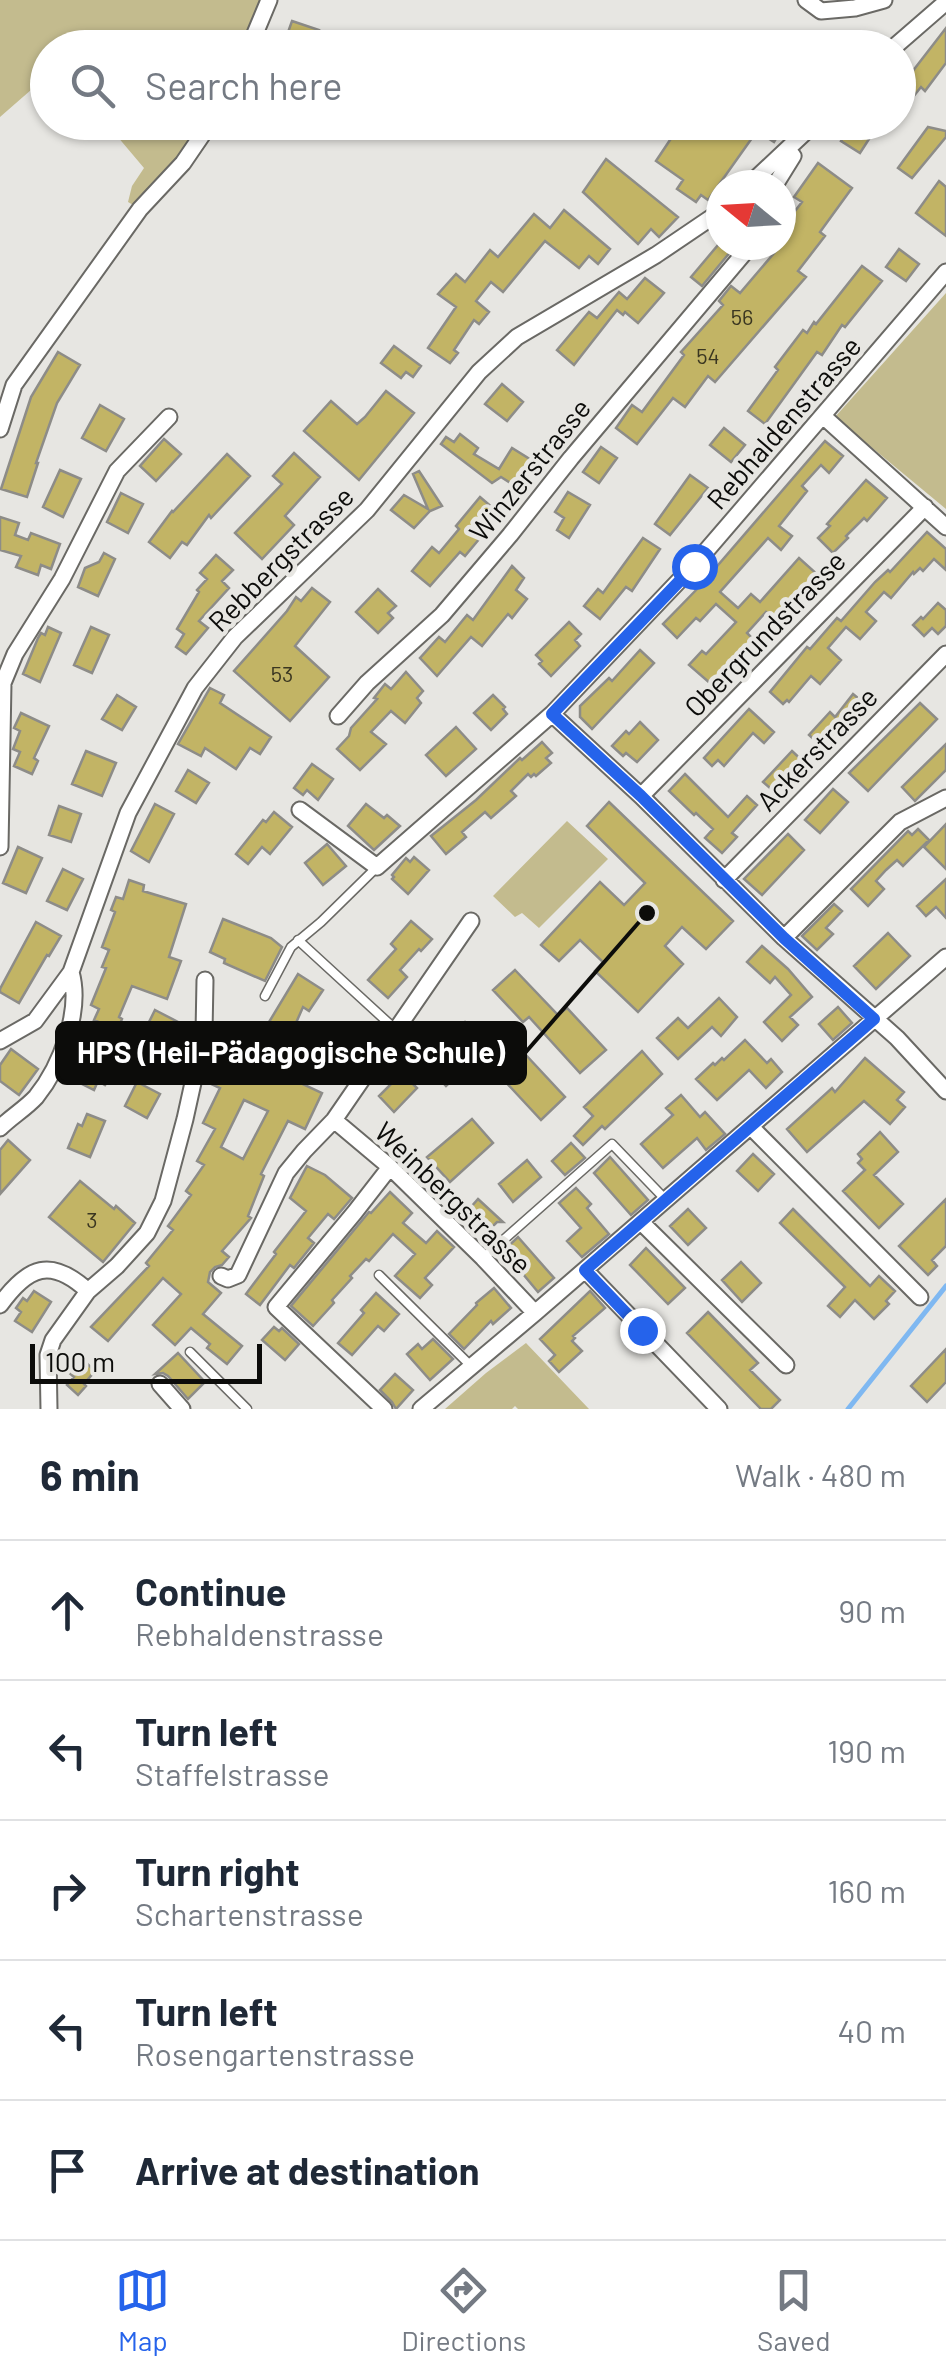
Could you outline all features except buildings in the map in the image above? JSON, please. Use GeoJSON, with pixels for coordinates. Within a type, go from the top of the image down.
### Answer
{"type":"FeatureCollection","features":[{"type":"Feature","properties":{"kind":"street"},"geometry":{"type":"LineString","coordinates":[[257,30],[270,0]]}},
{"type":"Feature","properties":{"kind":"street"},"geometry":{"type":"LineString","coordinates":[[806,0],[821,12],[884,0]]}},
{"type":"Feature","properties":{"kind":"street"},"geometry":{"type":"LineString","coordinates":[[914,30],[946,2]]}},
{"type":"Feature","properties":{"kind":"street"},"geometry":{"type":"LineString","coordinates":[[0,428],[14,385],[140,208],[183,164],[199,140]]}},
{"type":"Feature","properties":{"kind":"street"},"geometry":{"type":"LineString","coordinates":[[766,170],[798,140]]}},
{"type":"Feature","properties":{"kind":"street"},"geometry":{"type":"LineString","coordinates":[[784,170],[792,156],[788,150]]}},
{"type":"Feature","properties":{"kind":"street","name":"Rebbergstrasse"},"geometry":{"type":"LineString","coordinates":[[0,1041],[35,1021],[72,972],[128,813],[195,688],[235,637],[367,510],[480,372],[517,337],[706,221]]}},
{"type":"Feature","properties":{"kind":"street","name":"Winzerstrasse"},"geometry":{"type":"LineString","coordinates":[[338,716],[366,683],[442,614],[738,260]]}},
{"type":"Feature","properties":{"kind":"street","name":"Rebhaldenstrasse"},"geometry":{"type":"LineString","coordinates":[[377,867],[552,714],[694,566],[946,272]]}},
{"type":"Feature","properties":{"kind":"street"},"geometry":{"type":"LineString","coordinates":[[823,416],[946,527]]}},
{"type":"Feature","properties":{"kind":"street"},"geometry":{"type":"LineString","coordinates":[[0,846],[2,683],[15,654],[62,579],[117,471],[168,417]]}},
{"type":"Feature","properties":{"kind":"street","name":"Obergrundstrasse"},"geometry":{"type":"LineString","coordinates":[[641,796],[924,508]]}},
{"type":"Feature","properties":{"kind":"street","name":"Ackerstrasse"},"geometry":{"type":"LineString","coordinates":[[724,880],[946,654]]}},
{"type":"Feature","properties":{"kind":"street"},"geometry":{"type":"LineString","coordinates":[[552,714],[784,938],[896,1038],[946,1091]]}},
{"type":"Feature","properties":{"kind":"street"},"geometry":{"type":"LineString","coordinates":[[784,938],[900,822],[946,798]]}},
{"type":"Feature","properties":{"kind":"street"},"geometry":{"type":"LineString","coordinates":[[300,810],[377,867]]}},
{"type":"Feature","properties":{"kind":"street","name":"Weinbergstrasse"},"geometry":{"type":"LineString","coordinates":[[221,1276],[228,1279],[238,1275],[286,1173],[334,1120],[470,920]]}},
{"type":"Feature","properties":{"kind":"street"},"geometry":{"type":"LineString","coordinates":[[421,1409],[946,957]]}},
{"type":"Feature","properties":{"kind":"street"},"geometry":{"type":"LineString","coordinates":[[0,1128],[34,1099],[57,1066],[71,1022],[72,972]]}},
{"type":"Feature","properties":{"kind":"street"},"geometry":{"type":"LineString","coordinates":[[49,1409],[48,1355],[53,1340],[88,1291],[147,1233],[163,1201],[204,1033],[205,980]]}},
{"type":"Feature","properties":{"kind":"street","name":"Weinbergstrasse"},"geometry":{"type":"LineString","coordinates":[[334,1120],[390,1167],[535,1313]]}},
{"type":"Feature","properties":{"kind":"street"},"geometry":{"type":"LineString","coordinates":[[752,1126],[920,1297]]}},
{"type":"Feature","properties":{"kind":"street"},"geometry":{"type":"LineString","coordinates":[[384,1409],[276,1307],[390,1167]]}},
{"type":"Feature","properties":{"kind":"street"},"geometry":{"type":"LineString","coordinates":[[641,1222],[786,1365]]}},
{"type":"Feature","properties":{"kind":"street"},"geometry":{"type":"LineString","coordinates":[[585,1270],[719,1409]]}},
{"type":"Feature","properties":{"kind":"street"},"geometry":{"type":"LineString","coordinates":[[0,1305],[17,1284],[38,1271],[61,1271],[88,1291]]}},
{"type":"Feature","properties":{"kind":"street"},"geometry":{"type":"LineString","coordinates":[[160,1384],[182,1409]]}},
{"type":"Feature","properties":{"kind":"lane"},"geometry":{"type":"LineString","coordinates":[[264,996],[291,947],[377,867]]}},
{"type":"Feature","properties":{"kind":"lane"},"geometry":{"type":"LineString","coordinates":[[298,940],[396,1030]]}},
{"type":"Feature","properties":{"kind":"lane"},"geometry":{"type":"LineString","coordinates":[[483,1258],[612,1144],[665,1199]]}},
{"type":"Feature","properties":{"kind":"lane"},"geometry":{"type":"LineString","coordinates":[[379,1275],[472,1366]]}},
{"type":"Feature","properties":{"kind":"lane"},"geometry":{"type":"LineString","coordinates":[[190,1352],[247,1409]]}},
{"type":"Feature","properties":{"kind":"shaded area"},"geometry":{"type":"Polygon","coordinates":[[[0,0],[269,0],[256,30],[30,30],[30,91],[0,117],[0,0]]]}},
{"type":"Feature","properties":{"kind":"shaded area"},"geometry":{"type":"Polygon","coordinates":[[[120,140],[197,140],[140,209],[128,202],[132,186],[144,168],[120,140]]]}},
{"type":"Feature","properties":{"kind":"shaded area"},"geometry":{"type":"Polygon","coordinates":[[[946,293],[946,509],[835,417],[946,293]]]}},
{"type":"Feature","properties":{"kind":"shaded area"},"geometry":{"type":"Polygon","coordinates":[[[567,821],[608,859],[539,928],[522,913],[515,917],[493,896],[567,821]]]}},
{"type":"Feature","properties":{"kind":"shaded area"},"geometry":{"type":"Polygon","coordinates":[[[526,1343],[589,1409],[445,1409],[486,1373],[526,1343]]]}},
{"type":"Feature","properties":{"kind":"waterway"},"geometry":{"type":"LineString","coordinates":[[848,1409],[946,1286]]}},
{"type":"Feature","properties":{"kind":"place","name":"HPS (Heil-Pädagogische Schule)"},"geometry":{"type":"Point","coordinates":[647,913]}},
{"type":"Feature","properties":{"kind":"route"},"geometry":{"type":"LineString","coordinates":[[642,1330],[585,1270],[874,1019],[784,938],[552,714],[694,566]]}}]}
